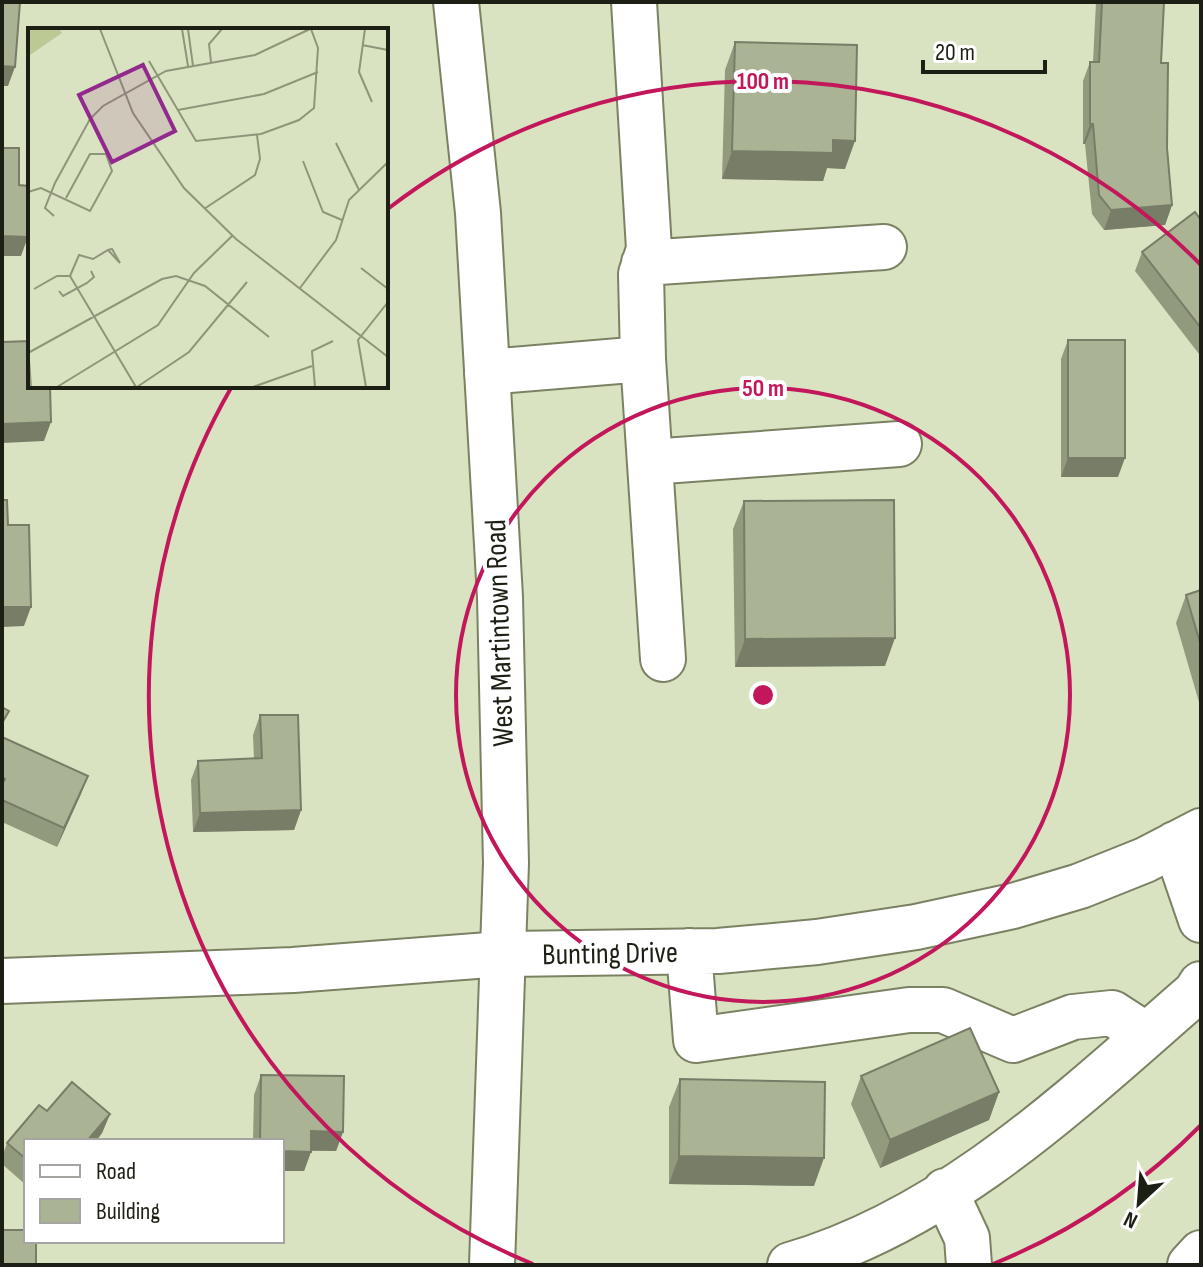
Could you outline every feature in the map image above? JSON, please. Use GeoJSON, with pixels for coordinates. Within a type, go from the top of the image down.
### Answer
{"type":"FeatureCollection","features":[{"type":"Feature","properties":{"kind":"main road","name":"West Martintown Road"},"geometry":{"type":"LineString","coordinates":[[456,2],[478,213],[500,612],[506,863],[492,1265]]}},
{"type":"Feature","properties":{"kind":"main road"},"geometry":{"type":"LineString","coordinates":[[634,2],[649,249],[641,274],[643,359],[663,659]]}},
{"type":"Feature","properties":{"kind":"main road"},"geometry":{"type":"LineString","coordinates":[[644,263],[884,247]]}},
{"type":"Feature","properties":{"kind":"main road"},"geometry":{"type":"LineString","coordinates":[[487,372],[643,359]]}},
{"type":"Feature","properties":{"kind":"main road"},"geometry":{"type":"LineString","coordinates":[[650,462],[899,444]]}},
{"type":"Feature","properties":{"kind":"main road"},"geometry":{"type":"LineString","coordinates":[[1188,838],[1201,920]]}},
{"type":"Feature","properties":{"kind":"main road","name":"Bunting Drive"},"geometry":{"type":"LineString","coordinates":[[2,981],[293,970],[502,954],[689,951],[817,942],[916,927],[1013,906],[1080,886],[1188,838]]}},
{"type":"Feature","properties":{"kind":"main road"},"geometry":{"type":"LineString","coordinates":[[689,951],[696,1040],[909,1010],[943,1010],[1013,1040],[1073,1017],[1112,1013],[1146,1035]]}},
{"type":"Feature","properties":{"kind":"main road"},"geometry":{"type":"LineString","coordinates":[[790,1265],[877,1232],[967,1179],[1040,1126],[1196,992],[1201,984]]}},
{"type":"Feature","properties":{"kind":"main road"},"geometry":{"type":"LineString","coordinates":[[945,1191],[967,1238],[969,1265]]}},
{"type":"Feature","properties":{"kind":"main road"},"geometry":{"type":"LineString","coordinates":[[1190,1265],[1201,1253]]}},
{"type":"Feature","properties":{"kind":"building"},"geometry":{"type":"Polygon","coordinates":[[[2,2],[20,2],[15,67],[2,66],[2,2]]]}},
{"type":"Feature","properties":{"kind":"building"},"geometry":{"type":"Polygon","coordinates":[[[1102,2],[1164,2],[1161,63],[1168,63],[1167,148],[1172,205],[1111,210],[1099,195],[1093,124],[1090,124],[1090,62],[1099,62],[1102,2]]]}},
{"type":"Feature","properties":{"kind":"building"},"geometry":{"type":"Polygon","coordinates":[[[735,42],[857,45],[855,141],[833,140],[833,153],[732,151],[735,42]]]}},
{"type":"Feature","properties":{"kind":"building"},"geometry":{"type":"Polygon","coordinates":[[[2,148],[19,148],[19,185],[28,186],[28,237],[2,236],[2,148]]]}},
{"type":"Feature","properties":{"kind":"building"},"geometry":{"type":"Polygon","coordinates":[[[1195,212],[1201,220],[1201,328],[1142,252],[1195,212]]]}},
{"type":"Feature","properties":{"kind":"building"},"geometry":{"type":"Polygon","coordinates":[[[1068,340],[1125,340],[1125,458],[1068,458],[1068,340]]]}},
{"type":"Feature","properties":{"kind":"building"},"geometry":{"type":"Polygon","coordinates":[[[28,341],[28,388],[50,388],[51,422],[2,424],[2,342],[28,341]]]}},
{"type":"Feature","properties":{"kind":"building"},"geometry":{"type":"Polygon","coordinates":[[[2,500],[7,500],[8,525],[29,525],[31,607],[2,607],[2,500]]]}},
{"type":"Feature","properties":{"kind":"building"},"geometry":{"type":"Polygon","coordinates":[[[894,500],[895,638],[745,639],[744,501],[894,500]]]}},
{"type":"Feature","properties":{"kind":"building"},"geometry":{"type":"Polygon","coordinates":[[[1201,590],[1201,646],[1186,595],[1201,590]]]}},
{"type":"Feature","properties":{"kind":"building"},"geometry":{"type":"Polygon","coordinates":[[[2,707],[9,711],[2,723],[2,707]]]}},
{"type":"Feature","properties":{"kind":"building"},"geometry":{"type":"Polygon","coordinates":[[[260,715],[298,715],[301,810],[200,813],[198,761],[262,758],[260,715]]]}},
{"type":"Feature","properties":{"kind":"building"},"geometry":{"type":"Polygon","coordinates":[[[2,737],[88,776],[64,828],[2,800],[5,779],[2,777],[2,737]]]}},
{"type":"Feature","properties":{"kind":"building"},"geometry":{"type":"Polygon","coordinates":[[[970,1028],[999,1092],[890,1140],[861,1076],[970,1028]]]}},
{"type":"Feature","properties":{"kind":"building"},"geometry":{"type":"Polygon","coordinates":[[[261,1075],[344,1076],[343,1132],[311,1131],[311,1152],[284,1151],[284,1139],[260,1139],[261,1075]]]}},
{"type":"Feature","properties":{"kind":"building"},"geometry":{"type":"Polygon","coordinates":[[[680,1079],[825,1082],[824,1158],[679,1156],[680,1079]]]}},
{"type":"Feature","properties":{"kind":"building"},"geometry":{"type":"Polygon","coordinates":[[[72,1082],[110,1114],[89,1139],[24,1139],[24,1157],[7,1143],[39,1105],[47,1111],[72,1082]]]}},
{"type":"Feature","properties":{"kind":"building"},"geometry":{"type":"Polygon","coordinates":[[[2,1230],[24,1230],[24,1243],[36,1243],[36,1265],[2,1265],[2,1230]]]}}]}
